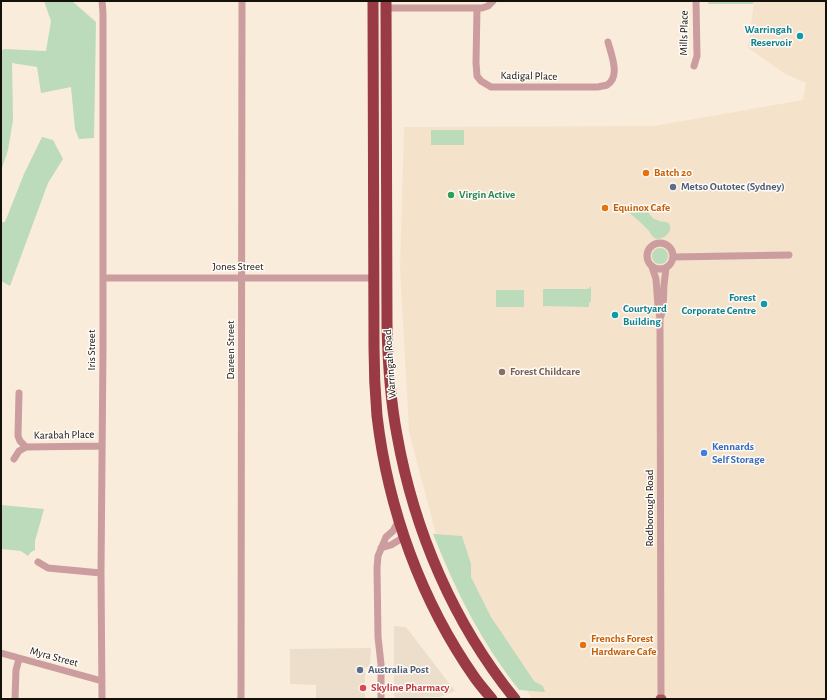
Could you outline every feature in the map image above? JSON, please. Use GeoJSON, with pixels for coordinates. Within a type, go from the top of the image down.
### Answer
{"type":"FeatureCollection","features":[{"type":"Feature","properties":{"kind":"highway","name":"Warringah Road"},"geometry":{"type":"LineString","coordinates":[[373,1],[374,372],[380,437],[388,480],[404,537],[426,592],[441,623],[457,650],[475,679],[492,699]]}},
{"type":"Feature","properties":{"kind":"highway","name":"Warringah Road"},"geometry":{"type":"LineString","coordinates":[[386,5],[387,326],[390,385],[397,435],[405,474],[415,511],[440,576],[452,602],[470,634],[493,670],[515,699]]}},
{"type":"Feature","properties":{"kind":"street","name":"Iris Street"},"geometry":{"type":"LineString","coordinates":[[102,1],[102,699]]}},
{"type":"Feature","properties":{"kind":"street","name":"Dareen Street"},"geometry":{"type":"LineString","coordinates":[[241,699],[242,1]]}},
{"type":"Feature","properties":{"kind":"street"},"geometry":{"type":"LineString","coordinates":[[386,5],[482,8],[488,6],[493,1]]}},
{"type":"Feature","properties":{"kind":"street","name":"Mills Place"},"geometry":{"type":"LineString","coordinates":[[694,66],[697,56],[696,1]]}},
{"type":"Feature","properties":{"kind":"street","name":"Kadigal Place"},"geometry":{"type":"LineString","coordinates":[[476,8],[476,63],[478,76],[480,81],[490,87],[598,87],[608,84],[615,74],[608,42]]}},
{"type":"Feature","properties":{"kind":"street"},"geometry":{"type":"LineString","coordinates":[[657,243],[667,245],[673,252],[671,264],[666,268],[659,270],[652,267],[648,262],[648,251],[657,243]]}},
{"type":"Feature","properties":{"kind":"street"},"geometry":{"type":"LineString","coordinates":[[673,257],[789,255]]}},
{"type":"Feature","properties":{"kind":"street","name":"Rodborough Road"},"geometry":{"type":"LineString","coordinates":[[652,267],[656,279],[660,318],[661,699]]}},
{"type":"Feature","properties":{"kind":"street","name":"Rodborough Road"},"geometry":{"type":"LineString","coordinates":[[660,318],[663,308],[666,268]]}},
{"type":"Feature","properties":{"kind":"street","name":"Jones Street"},"geometry":{"type":"LineString","coordinates":[[103,278],[374,278]]}},
{"type":"Feature","properties":{"kind":"street","name":"Karabah Place"},"geometry":{"type":"LineString","coordinates":[[19,393],[18,436],[20,441],[26,447]]}},
{"type":"Feature","properties":{"kind":"street","name":"Karabah Place"},"geometry":{"type":"LineString","coordinates":[[14,459],[20,451],[26,447],[102,446]]}},
{"type":"Feature","properties":{"kind":"street"},"geometry":{"type":"LineString","coordinates":[[381,699],[381,664],[378,636],[378,556],[386,537],[393,531],[399,520]]}},
{"type":"Feature","properties":{"kind":"street"},"geometry":{"type":"LineString","coordinates":[[381,548],[391,545],[404,537]]}},
{"type":"Feature","properties":{"kind":"street"},"geometry":{"type":"LineString","coordinates":[[38,562],[48,568],[101,573]]}},
{"type":"Feature","properties":{"kind":"street","name":"Myra Street"},"geometry":{"type":"LineString","coordinates":[[1,653],[102,681]]}},
{"type":"Feature","properties":{"kind":"street"},"geometry":{"type":"LineString","coordinates":[[15,699],[16,670],[19,659]]}},
{"type":"Feature","properties":{"kind":"shaded area"},"geometry":{"type":"Polygon","coordinates":[[[754,1],[826,1],[826,699],[532,699],[441,553],[409,432],[400,269],[404,127],[654,126],[803,100],[806,83],[785,74],[748,48],[754,1]]]}},
{"type":"Feature","properties":{"kind":"shaded area"},"geometry":{"type":"Polygon","coordinates":[[[394,626],[406,627],[455,691],[440,697],[396,698],[394,696],[394,626]]]}},
{"type":"Feature","properties":{"kind":"shaded area"},"geometry":{"type":"Polygon","coordinates":[[[371,648],[370,667],[365,667],[365,699],[316,699],[316,685],[290,684],[290,649],[371,648]]]}},
{"type":"Feature","properties":{"kind":"green space"},"geometry":{"type":"Polygon","coordinates":[[[44,1],[72,1],[96,22],[94,138],[79,139],[75,129],[71,87],[41,93],[37,67],[12,63],[13,120],[8,150],[1,171],[1,51],[4,49],[46,51],[51,21],[44,1]]]}},
{"type":"Feature","properties":{"kind":"green space"},"geometry":{"type":"Polygon","coordinates":[[[709,1],[754,1],[753,4],[708,4],[709,1]]]}},
{"type":"Feature","properties":{"kind":"green space"},"geometry":{"type":"Polygon","coordinates":[[[431,130],[464,130],[464,145],[431,145],[431,130]]]}},
{"type":"Feature","properties":{"kind":"green space"},"geometry":{"type":"Polygon","coordinates":[[[42,137],[53,140],[63,159],[48,183],[10,286],[1,281],[1,222],[5,222],[24,174],[42,137]]]}},
{"type":"Feature","properties":{"kind":"green space"},"geometry":{"type":"Polygon","coordinates":[[[631,205],[647,205],[649,214],[654,219],[667,222],[670,226],[667,235],[660,239],[653,237],[642,224],[626,210],[631,205]]]}},
{"type":"Feature","properties":{"kind":"green space"},"geometry":{"type":"Polygon","coordinates":[[[657,248],[663,248],[668,253],[666,262],[663,264],[657,264],[652,259],[652,253],[657,248]]]}},
{"type":"Feature","properties":{"kind":"green space"},"geometry":{"type":"Polygon","coordinates":[[[591,286],[591,301],[589,303],[589,307],[543,306],[543,289],[588,289],[591,286]]]}},
{"type":"Feature","properties":{"kind":"green space"},"geometry":{"type":"Polygon","coordinates":[[[496,290],[524,290],[524,307],[496,307],[496,290]]]}},
{"type":"Feature","properties":{"kind":"green space"},"geometry":{"type":"Polygon","coordinates":[[[1,505],[44,509],[35,541],[35,550],[28,556],[21,551],[1,549],[1,505]]]}},
{"type":"Feature","properties":{"kind":"green space"},"geometry":{"type":"Polygon","coordinates":[[[433,534],[462,536],[471,564],[471,577],[491,617],[534,681],[543,686],[545,692],[519,690],[506,672],[470,615],[450,575],[433,534]]]}},
{"type":"Feature","properties":{"kind":"place","name":"Warringah Reservoir"},"geometry":{"type":"Point","coordinates":[800,36]}},
{"type":"Feature","properties":{"kind":"place","name":"Batch 20"},"geometry":{"type":"Point","coordinates":[646,173]}},
{"type":"Feature","properties":{"kind":"place","name":"Metso Outotec (Sydney)"},"geometry":{"type":"Point","coordinates":[673,187]}},
{"type":"Feature","properties":{"kind":"place","name":"Virgin Active"},"geometry":{"type":"Point","coordinates":[451,195]}},
{"type":"Feature","properties":{"kind":"place","name":"Equinox Cafe"},"geometry":{"type":"Point","coordinates":[605,208]}},
{"type":"Feature","properties":{"kind":"place","name":"Forest Corporate Centre"},"geometry":{"type":"Point","coordinates":[764,304]}},
{"type":"Feature","properties":{"kind":"place","name":"Courtyard Building"},"geometry":{"type":"Point","coordinates":[615,315]}},
{"type":"Feature","properties":{"kind":"place","name":"Forest Childcare"},"geometry":{"type":"Point","coordinates":[502,372]}},
{"type":"Feature","properties":{"kind":"place","name":"Kennards Self Storage"},"geometry":{"type":"Point","coordinates":[704,453]}},
{"type":"Feature","properties":{"kind":"place","name":"Frenchs Forest Hardware Cafe"},"geometry":{"type":"Point","coordinates":[583,645]}},
{"type":"Feature","properties":{"kind":"place","name":"Australia Post"},"geometry":{"type":"Point","coordinates":[360,670]}},
{"type":"Feature","properties":{"kind":"place","name":"Skyline Pharmacy"},"geometry":{"type":"Point","coordinates":[363,688]}}]}
